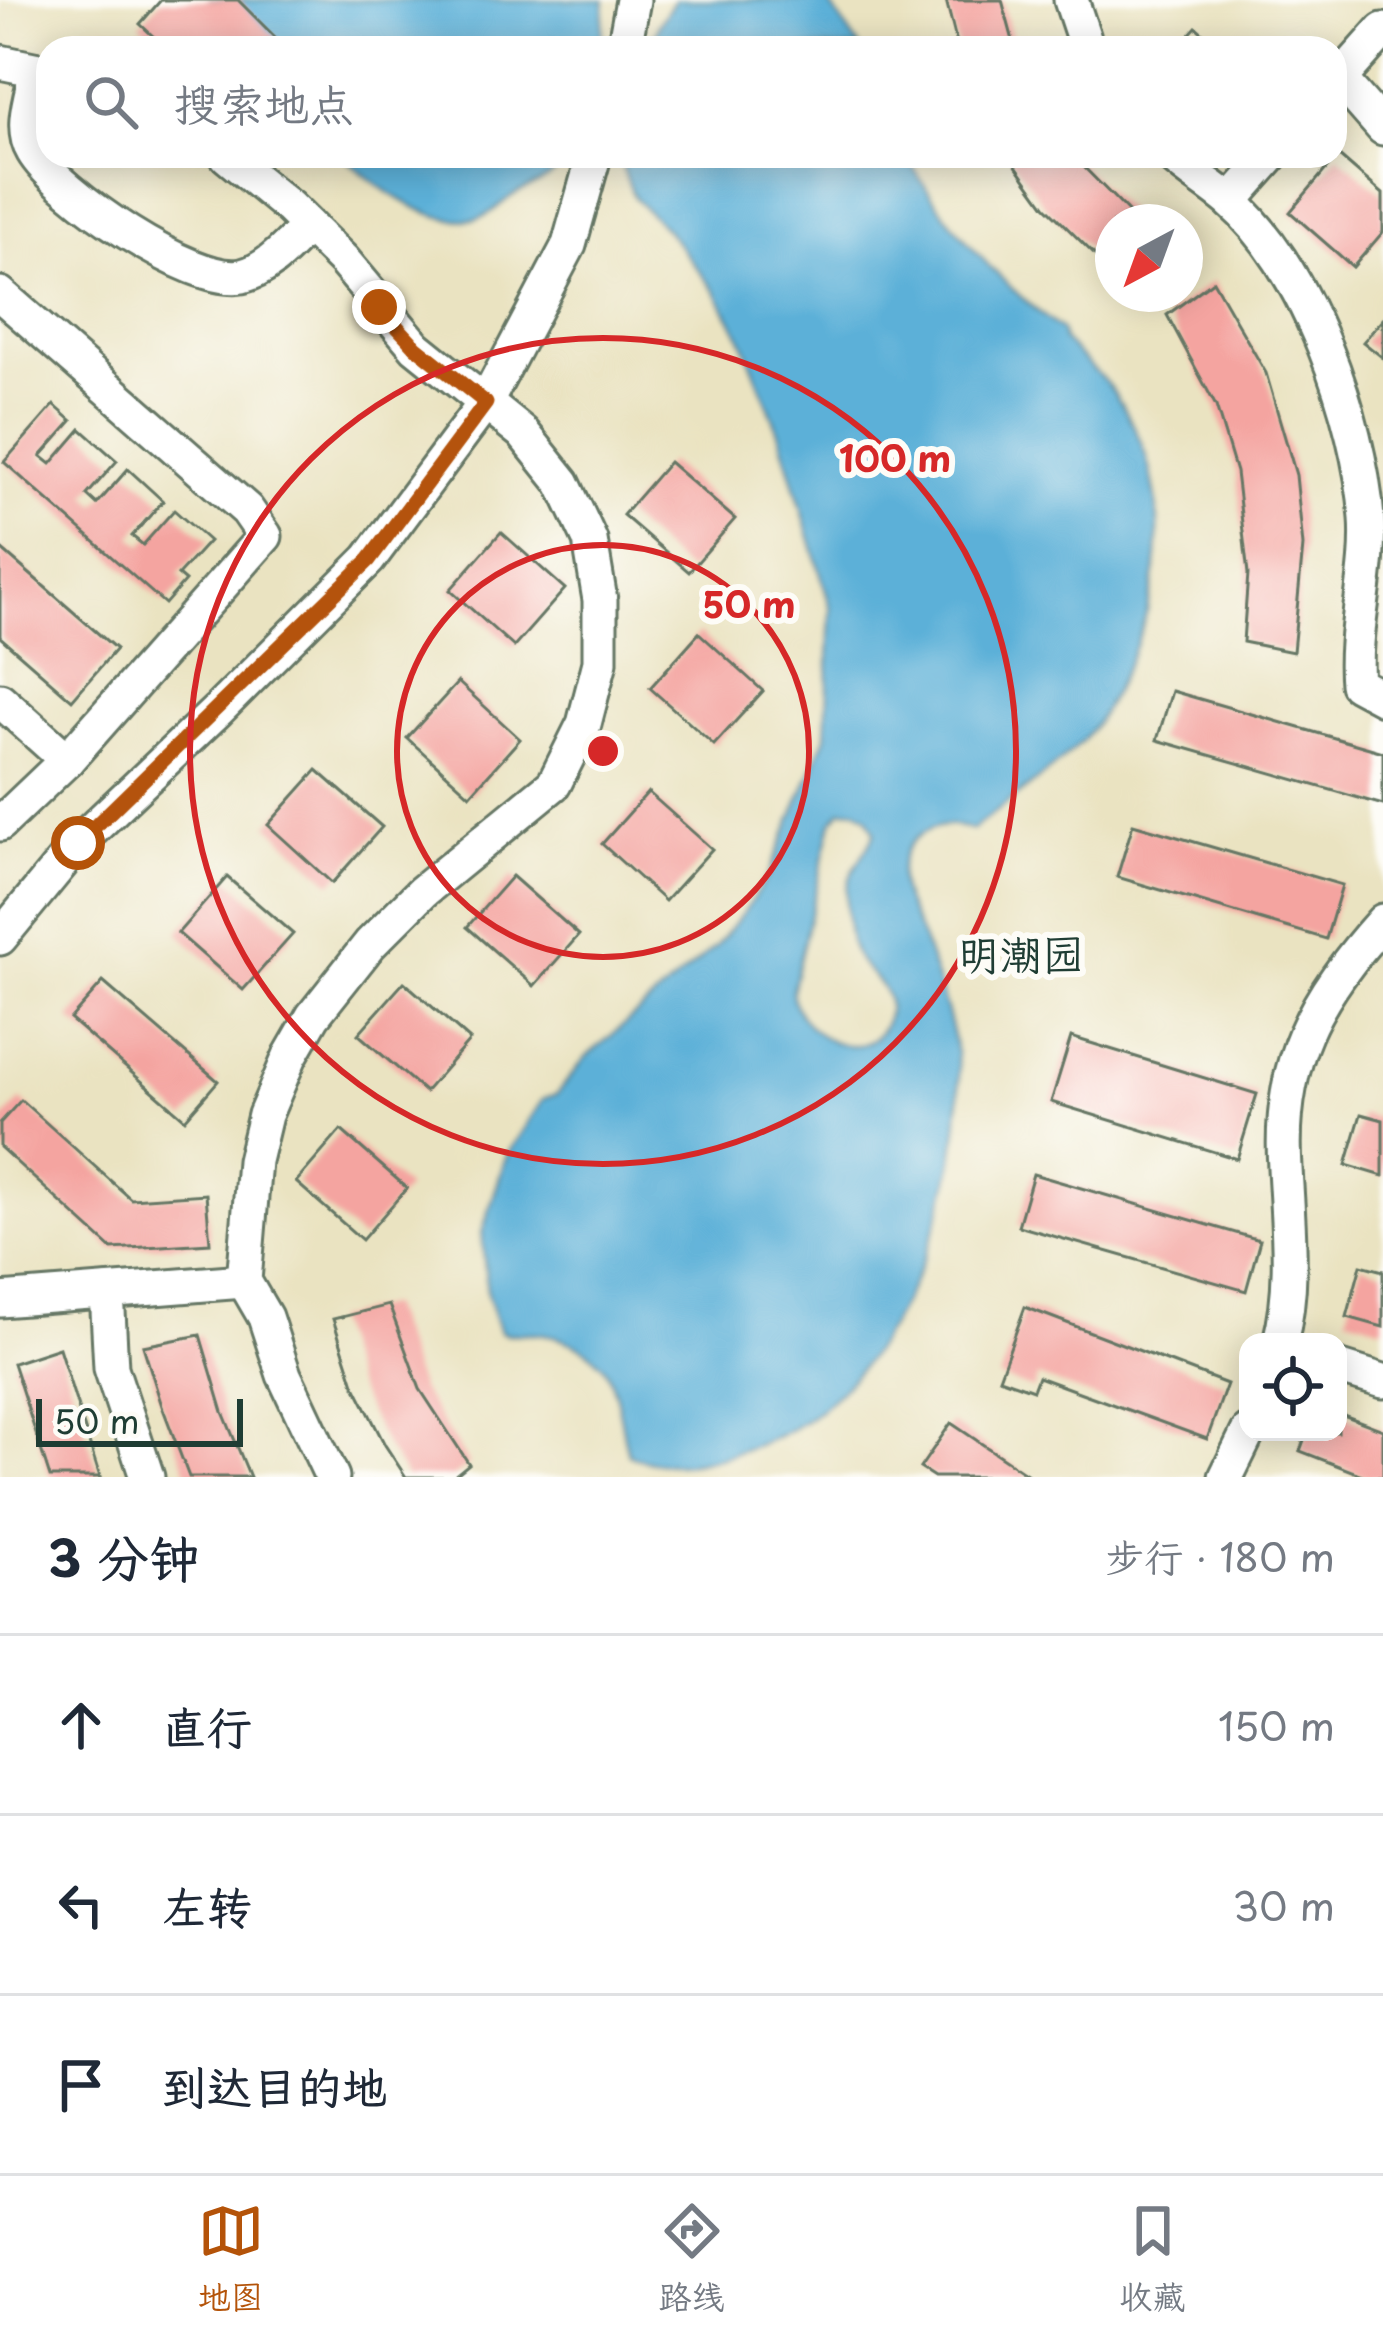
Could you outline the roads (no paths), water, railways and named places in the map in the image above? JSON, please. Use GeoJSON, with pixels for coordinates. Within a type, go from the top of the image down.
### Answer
{"type":"FeatureCollection","features":[{"type":"Feature","properties":{"kind":"street"},"geometry":{"type":"LineString","coordinates":[[627,36],[633,0]]}},
{"type":"Feature","properties":{"kind":"street"},"geometry":{"type":"LineString","coordinates":[[1071,0],[1083,36]]}},
{"type":"Feature","properties":{"kind":"street"},"geometry":{"type":"LineString","coordinates":[[1347,71],[1383,30]]}},
{"type":"Feature","properties":{"kind":"street"},"geometry":{"type":"LineString","coordinates":[[0,62],[36,70]]}},
{"type":"Feature","properties":{"kind":"street"},"geometry":{"type":"LineString","coordinates":[[1347,92],[1383,128]]}},
{"type":"Feature","properties":{"kind":"street"},"geometry":{"type":"LineString","coordinates":[[36,93],[26,129],[36,155]]}},
{"type":"Feature","properties":{"kind":"street"},"geometry":{"type":"LineString","coordinates":[[47,168],[127,232],[204,272],[241,277],[268,264],[308,226]]}},
{"type":"Feature","properties":{"kind":"street"},"geometry":{"type":"LineString","coordinates":[[241,168],[308,226],[416,347],[523,433],[563,483],[590,540],[600,600],[600,662],[584,724],[554,784],[422,892],[370,944],[314,1016],[290,1056],[265,1115],[254,1161],[244,1281],[265,1317],[284,1376],[332,1477]]}},
{"type":"Feature","properties":{"kind":"street"},"geometry":{"type":"LineString","coordinates":[[0,938],[78,843],[369,560],[486,403],[569,245],[591,168]]}},
{"type":"Feature","properties":{"kind":"street"},"geometry":{"type":"LineString","coordinates":[[1188,168],[1231,201],[1289,277],[1328,350],[1353,429],[1367,519],[1366,589],[1354,656],[1357,684],[1383,698]]}},
{"type":"Feature","properties":{"kind":"street"},"geometry":{"type":"LineString","coordinates":[[1231,201],[1260,168]]}},
{"type":"Feature","properties":{"kind":"street"},"geometry":{"type":"LineString","coordinates":[[0,294],[247,510],[265,536],[68,760],[0,824]]}},
{"type":"Feature","properties":{"kind":"street"},"geometry":{"type":"LineString","coordinates":[[0,700],[68,760]]}},
{"type":"Feature","properties":{"kind":"street"},"geometry":{"type":"LineString","coordinates":[[1282,1333],[1291,1245],[1284,1161],[1288,1088],[1303,1032],[1332,984],[1383,921]]}},
{"type":"Feature","properties":{"kind":"street"},"geometry":{"type":"LineString","coordinates":[[0,1300],[244,1281]]}},
{"type":"Feature","properties":{"kind":"street"},"geometry":{"type":"LineString","coordinates":[[107,1292],[111,1368],[147,1477]]}},
{"type":"Feature","properties":{"kind":"street"},"geometry":{"type":"LineString","coordinates":[[1347,1370],[1383,1381]]}},
{"type":"Feature","properties":{"kind":"street"},"geometry":{"type":"LineString","coordinates":[[1226,1477],[1244,1441]]}},
{"type":"Feature","properties":{"kind":"water"},"geometry":{"type":"Polygon","coordinates":[[[210,0],[605,0],[602,36],[241,36],[210,0]]]}},
{"type":"Feature","properties":{"kind":"water"},"geometry":{"type":"Polygon","coordinates":[[[675,0],[827,0],[852,36],[655,36],[675,0]]]}},
{"type":"Feature","properties":{"kind":"water"},"geometry":{"type":"Polygon","coordinates":[[[358,168],[557,168],[476,219],[458,220],[421,210],[358,168]]]}},
{"type":"Feature","properties":{"kind":"water"},"geometry":{"type":"Polygon","coordinates":[[[623,168],[914,168],[975,250],[1061,330],[1063,340],[1114,393],[1148,463],[1158,536],[1155,573],[1135,646],[1086,736],[972,830],[938,827],[919,836],[901,865],[903,895],[924,943],[953,1035],[959,1111],[942,1206],[904,1300],[850,1380],[809,1418],[748,1448],[681,1464],[630,1455],[608,1374],[587,1351],[554,1336],[500,1332],[487,1294],[482,1233],[506,1157],[543,1099],[557,1094],[585,1058],[716,946],[743,913],[768,876],[826,736],[831,609],[780,435],[742,339],[716,292],[635,199],[623,168]],[[856,809],[841,810],[832,822],[792,991],[796,1007],[817,1033],[847,1045],[875,1038],[888,1014],[884,989],[855,955],[846,904],[847,886],[875,832],[856,809]]]}},
{"type":"Feature","properties":{"kind":"district","name":"明潮园"},"geometry":{"type":"Point","coordinates":[1021,955]}}]}
